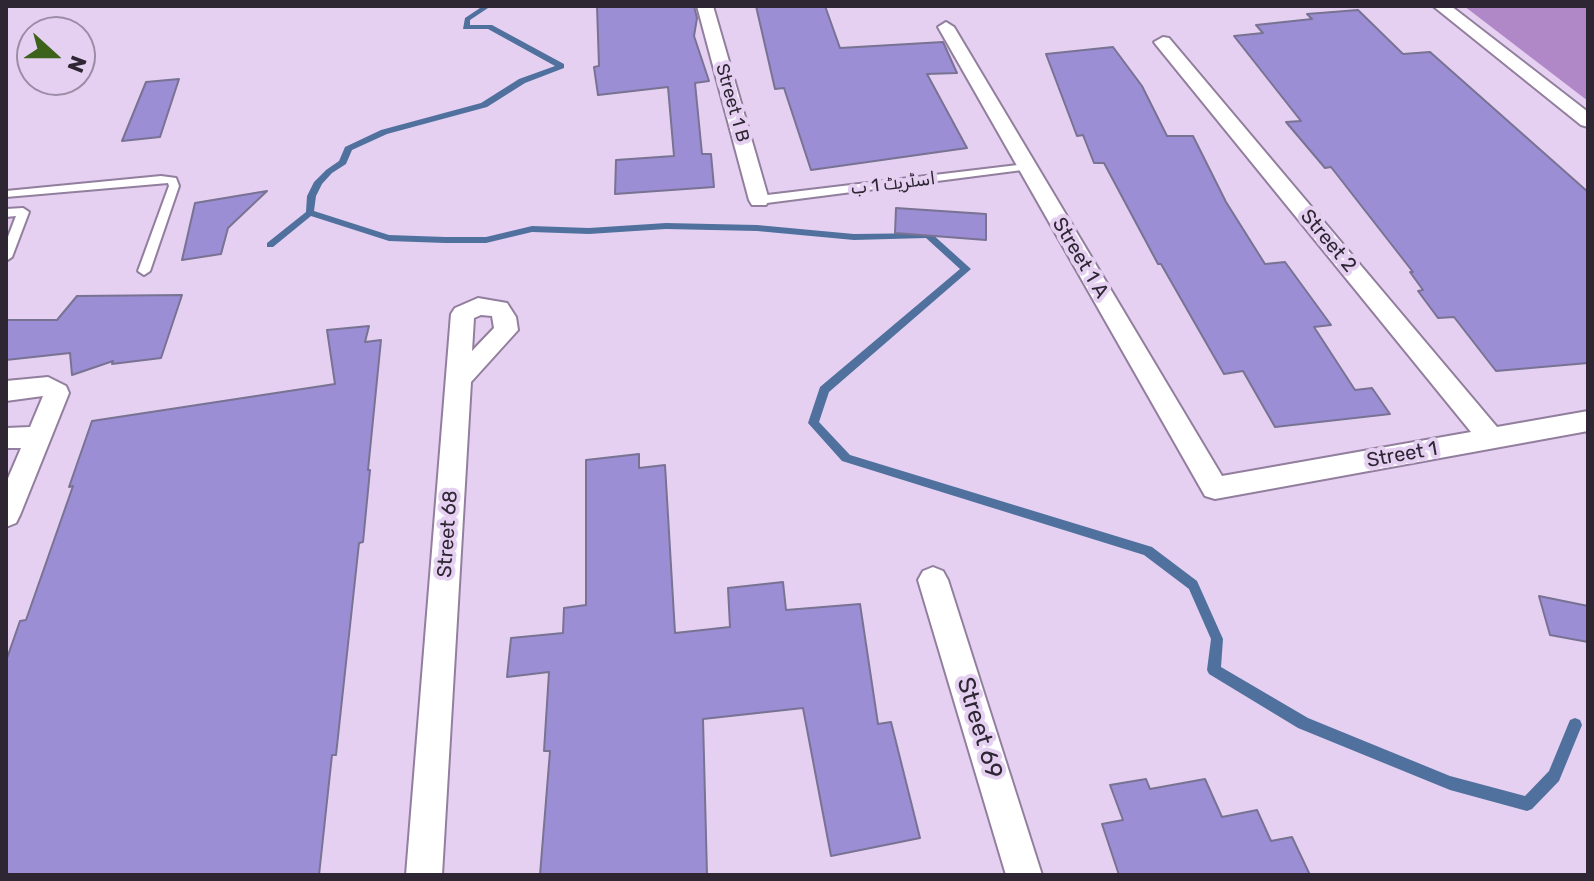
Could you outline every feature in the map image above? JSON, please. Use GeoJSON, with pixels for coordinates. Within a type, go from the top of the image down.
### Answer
{"type":"FeatureCollection","features":[{"type":"Feature","properties":{"kind":"street","name":"Street 1 B"},"geometry":{"type":"LineString","coordinates":[[705,6],[759,200]]}},
{"type":"Feature","properties":{"kind":"street"},"geometry":{"type":"LineString","coordinates":[[1441,6],[1588,121]]}},
{"type":"Feature","properties":{"kind":"street","name":"Street 1 A"},"geometry":{"type":"LineString","coordinates":[[946,27],[1215,488]]}},
{"type":"Feature","properties":{"kind":"street","name":"Street 2"},"geometry":{"type":"LineString","coordinates":[[1163,42],[1493,440]]}},
{"type":"Feature","properties":{"kind":"street","name":"Street 68"},"geometry":{"type":"LineString","coordinates":[[424,875],[463,314],[478,306],[499,309],[506,330],[466,374]]}},
{"type":"Feature","properties":{"kind":"street"},"geometry":{"type":"LineString","coordinates":[[6,391],[48,386],[57,393],[6,515]]}},
{"type":"Feature","properties":{"kind":"street","name":"Street 1"},"geometry":{"type":"LineString","coordinates":[[1215,488],[1588,421]]}},
{"type":"Feature","properties":{"kind":"street"},"geometry":{"type":"LineString","coordinates":[[6,438],[38,437]]}},
{"type":"Feature","properties":{"kind":"street","name":"Street 69"},"geometry":{"type":"LineString","coordinates":[[933,580],[1024,875]]}},
{"type":"Feature","properties":{"kind":"lane","name":"اسٹریٹ 1 ب"},"geometry":{"type":"LineString","coordinates":[[759,200],[1026,167]]}},
{"type":"Feature","properties":{"kind":"lane"},"geometry":{"type":"LineString","coordinates":[[6,194],[172,180],[174,186],[144,271]]}},
{"type":"Feature","properties":{"kind":"lane"},"geometry":{"type":"LineString","coordinates":[[6,257],[32,191]]}},
{"type":"Feature","properties":{"kind":"lane"},"geometry":{"type":"LineString","coordinates":[[6,213],[23,212]]}},
{"type":"Feature","properties":{"kind":"shaded area"},"geometry":{"type":"Polygon","coordinates":[[[1464,6],[1588,6],[1588,101],[1464,6]]]}},
{"type":"Feature","properties":{"kind":"building"},"geometry":{"type":"Polygon","coordinates":[[[597,6],[694,6],[697,18],[694,36],[709,81],[695,83],[702,154],[711,154],[714,187],[615,194],[616,160],[674,156],[668,87],[598,95],[594,67],[599,66],[597,6]]]}},
{"type":"Feature","properties":{"kind":"building"},"geometry":{"type":"Polygon","coordinates":[[[756,6],[825,6],[840,48],[943,42],[957,73],[927,74],[967,148],[811,170],[784,88],[775,89],[756,6]]]}},
{"type":"Feature","properties":{"kind":"building"},"geometry":{"type":"Polygon","coordinates":[[[1358,10],[1403,54],[1430,52],[1588,192],[1588,363],[1496,371],[1454,317],[1438,318],[1418,291],[1423,290],[1410,272],[1413,272],[1331,167],[1325,168],[1286,122],[1301,121],[1234,36],[1263,33],[1256,25],[1312,19],[1307,14],[1358,10]]]}},
{"type":"Feature","properties":{"kind":"building"},"geometry":{"type":"Polygon","coordinates":[[[1113,47],[1142,86],[1167,136],[1193,136],[1226,202],[1265,264],[1285,262],[1331,325],[1314,327],[1355,390],[1372,388],[1390,414],[1275,427],[1243,371],[1224,374],[1161,264],[1158,264],[1104,163],[1094,163],[1083,135],[1077,136],[1046,54],[1113,47]]]}},
{"type":"Feature","properties":{"kind":"building"},"geometry":{"type":"Polygon","coordinates":[[[179,79],[160,137],[122,141],[146,82],[179,79]]]}},
{"type":"Feature","properties":{"kind":"building"},"geometry":{"type":"Polygon","coordinates":[[[267,191],[228,228],[221,254],[182,260],[195,203],[267,191]]]}},
{"type":"Feature","properties":{"kind":"building"},"geometry":{"type":"Polygon","coordinates":[[[896,208],[986,214],[986,240],[895,233],[896,208]]]}},
{"type":"Feature","properties":{"kind":"building"},"geometry":{"type":"Polygon","coordinates":[[[182,295],[161,358],[112,364],[113,361],[72,375],[70,353],[6,360],[6,320],[57,320],[77,296],[182,295]]]}},
{"type":"Feature","properties":{"kind":"building"},"geometry":{"type":"Polygon","coordinates":[[[369,326],[365,342],[381,340],[370,470],[319,875],[6,875],[6,661],[20,621],[26,620],[73,486],[69,487],[92,421],[335,384],[327,330],[369,326]]]}},
{"type":"Feature","properties":{"kind":"building"},"geometry":{"type":"Polygon","coordinates":[[[639,454],[639,468],[665,465],[675,633],[730,627],[728,588],[783,582],[786,610],[860,604],[878,724],[891,722],[920,838],[831,856],[803,708],[703,719],[707,875],[540,875],[550,751],[544,751],[549,672],[507,677],[511,638],[563,633],[564,608],[586,605],[586,460],[639,454]]]}},
{"type":"Feature","properties":{"kind":"building"},"geometry":{"type":"Polygon","coordinates":[[[1539,596],[1588,606],[1588,642],[1550,635],[1539,596]]]}},
{"type":"Feature","properties":{"kind":"building"},"geometry":{"type":"Polygon","coordinates":[[[1146,779],[1150,789],[1205,779],[1222,817],[1257,810],[1271,841],[1292,837],[1310,875],[1119,875],[1102,824],[1123,820],[1110,785],[1146,779]]]}},
{"type":"Feature","properties":{"kind":"waterway"},"geometry":{"type":"LineString","coordinates":[[310,213],[318,182],[343,162],[348,149],[384,132],[484,105],[522,81],[561,66],[489,27],[466,27],[467,19],[488,6]]}},
{"type":"Feature","properties":{"kind":"waterway"},"geometry":{"type":"LineString","coordinates":[[270,245],[310,213]]}},
{"type":"Feature","properties":{"kind":"waterway"},"geometry":{"type":"LineString","coordinates":[[310,213],[389,238],[445,240],[486,240],[532,229],[589,231],[666,226],[757,228],[854,237],[928,235],[966,269],[824,390],[813,423],[846,458],[1148,551],[1193,585],[1217,639],[1214,670],[1303,723],[1450,783],[1527,804],[1554,776],[1575,725]]}}]}
